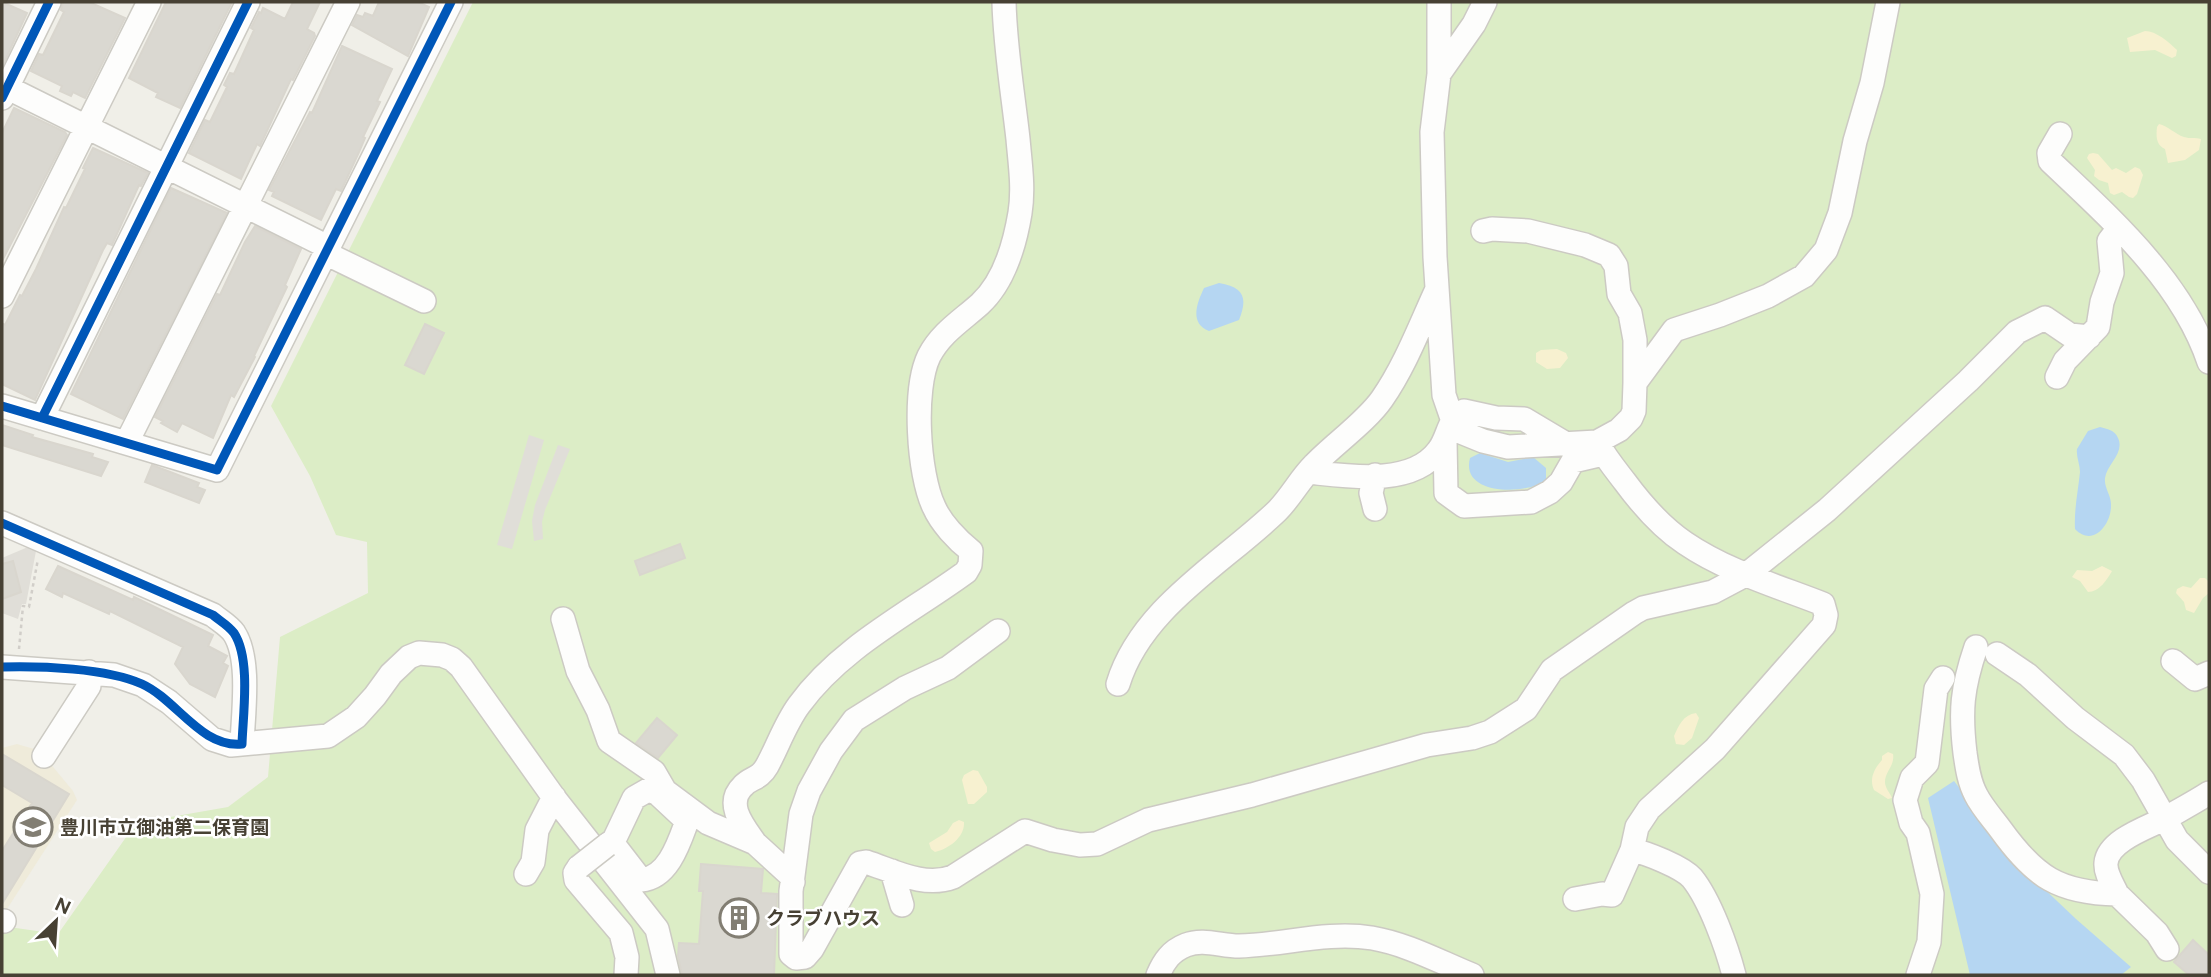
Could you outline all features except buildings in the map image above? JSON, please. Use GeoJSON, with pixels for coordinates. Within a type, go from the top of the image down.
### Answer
{"type":"FeatureCollection","features":[{"type":"Feature","properties":{"kind":"street"},"geometry":{"type":"LineString","coordinates":[[50,2],[3,90],[86,127],[246,206],[424,301]]}},
{"type":"Feature","properties":{"kind":"street"},"geometry":{"type":"LineString","coordinates":[[2,296],[149,2]]}},
{"type":"Feature","properties":{"kind":"street"},"geometry":{"type":"LineString","coordinates":[[42,418],[248,2]]}},
{"type":"Feature","properties":{"kind":"street"},"geometry":{"type":"LineString","coordinates":[[127,442],[348,2]]}},
{"type":"Feature","properties":{"kind":"street"},"geometry":{"type":"LineString","coordinates":[[2,407],[216,470],[451,2]]}},
{"type":"Feature","properties":{"kind":"street"},"geometry":{"type":"LineString","coordinates":[[708,823],[731,816],[738,792],[743,785],[757,779],[766,768],[786,723],[819,680],[899,616],[966,572],[971,565],[971,551],[939,517],[929,496],[923,469],[919,395],[928,359],[933,350],[951,326],[982,302],[991,291],[1007,261],[1021,210],[1021,172],[1004,2]]}},
{"type":"Feature","properties":{"kind":"street"},"geometry":{"type":"LineString","coordinates":[[1439,2],[1439,74],[1432,132],[1437,287],[1448,431],[1446,493],[1464,506],[1531,502],[1550,492],[1561,482],[1573,461],[1600,448],[1631,418],[1634,411],[1635,341],[1630,313],[1619,294],[1616,266],[1609,255],[1585,244],[1528,231],[1483,231]]}},
{"type":"Feature","properties":{"kind":"street"},"geometry":{"type":"LineString","coordinates":[[1439,74],[1485,2]]}},
{"type":"Feature","properties":{"kind":"street"},"geometry":{"type":"LineString","coordinates":[[1635,383],[1674,330],[1768,296],[1804,276],[1826,250],[1839,213],[1855,141],[1872,83],[1888,2]]}},
{"type":"Feature","properties":{"kind":"street"},"geometry":{"type":"LineString","coordinates":[[2060,134],[2049,153],[2050,161],[2148,260],[2172,292],[2204,345],[2209,362]]}},
{"type":"Feature","properties":{"kind":"street"},"geometry":{"type":"LineString","coordinates":[[2057,377],[2064,361],[2098,327],[2102,302],[2112,273],[2109,241],[2119,228]]}},
{"type":"Feature","properties":{"kind":"street"},"geometry":{"type":"LineString","coordinates":[[1118,684],[1124,663],[1148,629],[1182,592],[1278,509],[1308,472],[1381,401],[1398,373],[1437,287]]}},
{"type":"Feature","properties":{"kind":"street"},"geometry":{"type":"LineString","coordinates":[[998,631],[948,668],[878,704],[854,720],[841,735],[805,802],[794,858],[790,923],[791,954],[796,958],[805,957],[812,949],[860,863],[866,862],[923,881],[943,881],[1025,831],[1080,845],[1097,844],[1148,820],[1252,795],[1427,745],[1472,738],[1490,732],[1526,709],[1552,670],[1634,613],[1643,608],[1713,592],[1746,574],[1827,510],[1968,381],[2017,332],[2045,318],[2070,335],[2089,337]]}},
{"type":"Feature","properties":{"kind":"street"},"geometry":{"type":"LineString","coordinates":[[1448,431],[1456,430],[1508,447],[1566,444],[1600,448],[1640,502],[1663,526],[1686,544],[1722,564],[1823,604],[1826,615],[1824,625],[1715,749],[1649,809],[1637,827],[1632,849],[1612,895],[1575,899]]}},
{"type":"Feature","properties":{"kind":"street"},"geometry":{"type":"LineString","coordinates":[[1308,472],[1375,475],[1412,472],[1437,453],[1448,431]]}},
{"type":"Feature","properties":{"kind":"street"},"geometry":{"type":"LineString","coordinates":[[1374,509],[1371,494],[1375,475]]}},
{"type":"Feature","properties":{"kind":"street"},"geometry":{"type":"LineString","coordinates":[[2,523],[213,615],[225,624],[239,644],[243,659],[242,744]]}},
{"type":"Feature","properties":{"kind":"street"},"geometry":{"type":"LineString","coordinates":[[564,619],[578,671],[598,710],[609,741],[654,772],[665,791],[708,823],[755,843]]}},
{"type":"Feature","properties":{"kind":"street"},"geometry":{"type":"LineString","coordinates":[[2117,894],[2098,894],[2064,888],[2047,879],[2016,851],[1976,795],[1968,774],[1961,722],[1962,700],[1986,651],[2028,675],[2075,718],[2124,755],[2143,780],[2177,841],[2209,872]]}},
{"type":"Feature","properties":{"kind":"street"},"geometry":{"type":"LineString","coordinates":[[10,667],[114,675],[143,685],[169,702],[212,739],[231,745],[328,736],[356,717],[409,657],[429,652],[452,659],[461,667],[554,797],[657,929],[668,975]]}},
{"type":"Feature","properties":{"kind":"street"},"geometry":{"type":"LineString","coordinates":[[2173,661],[2195,679],[2209,673]]}},
{"type":"Feature","properties":{"kind":"street"},"geometry":{"type":"LineString","coordinates":[[44,756],[89,686],[89,673]]}},
{"type":"Feature","properties":{"kind":"street"},"geometry":{"type":"LineString","coordinates":[[1918,975],[1929,942],[1932,894],[1918,833],[1911,823],[1905,800],[1912,778],[1927,763],[1936,689],[1943,678]]}},
{"type":"Feature","properties":{"kind":"street"},"geometry":{"type":"LineString","coordinates":[[2167,949],[2157,933],[2117,894],[2108,875],[2106,863],[2117,844],[2136,831],[2164,819],[2209,793]]}},
{"type":"Feature","properties":{"kind":"street"},"geometry":{"type":"LineString","coordinates":[[526,874],[533,862],[537,830],[554,797]]}},
{"type":"Feature","properties":{"kind":"street"},"geometry":{"type":"LineString","coordinates":[[735,808],[739,821],[755,843],[790,875],[793,882]]}},
{"type":"Feature","properties":{"kind":"street"},"geometry":{"type":"LineString","coordinates":[[611,842],[575,873],[576,880],[621,933],[627,957],[626,975]]}},
{"type":"Feature","properties":{"kind":"street"},"geometry":{"type":"LineString","coordinates":[[1632,849],[1654,857],[1691,877],[1717,927],[1734,975]]}},
{"type":"Feature","properties":{"kind":"street"},"geometry":{"type":"LineString","coordinates":[[892,871],[902,905]]}},
{"type":"Feature","properties":{"kind":"street"},"geometry":{"type":"LineString","coordinates":[[621,933],[657,929]]}},
{"type":"Feature","properties":{"kind":"street"},"geometry":{"type":"LineString","coordinates":[[1158,975],[1167,957],[1184,946],[1197,942],[1240,946],[1332,935],[1385,941],[1472,975]]}},
{"type":"Feature","properties":{"kind":"path"},"geometry":{"type":"LineString","coordinates":[[10,667],[23,606],[29,607],[42,541]]}},
{"type":"Feature","properties":{"kind":"shaded area"},"geometry":{"type":"Polygon","coordinates":[[[529,435],[544,440],[512,549],[497,545],[529,435]]]}},
{"type":"Feature","properties":{"kind":"shaded area"},"geometry":{"type":"Polygon","coordinates":[[[558,445],[570,449],[545,510],[542,522],[543,539],[534,541],[532,521],[535,505],[558,445]]]}},
{"type":"Feature","properties":{"kind":"shaded area"},"geometry":{"type":"Polygon","coordinates":[[[28,547],[36,551],[26,604],[22,604],[18,619],[2,613],[2,558],[28,547]]]}},
{"type":"Feature","properties":{"kind":"shaded area"},"geometry":{"type":"Polygon","coordinates":[[[17,744],[34,749],[44,756],[73,791],[77,800],[7,909],[2,910],[2,748],[17,744]]]}},
{"type":"Feature","properties":{"kind":"green space"},"geometry":{"type":"Polygon","coordinates":[[[473,2],[2209,2],[2209,975],[2,975],[2,926],[58,934],[136,823],[228,807],[268,777],[280,637],[368,593],[367,542],[336,535],[310,476],[271,406],[473,2]]]}},
{"type":"Feature","properties":{"kind":"sand"},"geometry":{"type":"Polygon","coordinates":[[[2145,31],[2166,40],[2177,50],[2176,56],[2172,58],[2155,50],[2130,52],[2127,38],[2145,31]]]}},
{"type":"Feature","properties":{"kind":"sand"},"geometry":{"type":"Polygon","coordinates":[[[2159,124],[2184,137],[2201,139],[2199,150],[2185,160],[2168,163],[2165,149],[2157,140],[2159,124]]]}},
{"type":"Feature","properties":{"kind":"sand"},"geometry":{"type":"Polygon","coordinates":[[[2093,153],[2098,154],[2112,170],[2116,168],[2126,173],[2135,167],[2140,169],[2143,175],[2133,198],[2122,192],[2114,195],[2110,193],[2108,183],[2094,176],[2095,170],[2087,158],[2093,153]]]}},
{"type":"Feature","properties":{"kind":"sand"},"geometry":{"type":"Polygon","coordinates":[[[1557,349],[1566,353],[1568,358],[1560,368],[1547,369],[1536,362],[1536,353],[1557,349]]]}},
{"type":"Feature","properties":{"kind":"sand"},"geometry":{"type":"Polygon","coordinates":[[[2102,566],[2112,571],[2096,590],[2088,592],[2080,581],[2072,577],[2077,570],[2092,571],[2102,566]]]}},
{"type":"Feature","properties":{"kind":"sand"},"geometry":{"type":"Polygon","coordinates":[[[2200,578],[2209,582],[2209,593],[2194,613],[2186,610],[2184,602],[2176,593],[2177,589],[2183,586],[2191,588],[2200,578]]]}},
{"type":"Feature","properties":{"kind":"sand"},"geometry":{"type":"Polygon","coordinates":[[[1696,713],[1699,718],[1692,738],[1684,745],[1676,744],[1674,736],[1680,724],[1685,718],[1696,713]]]}},
{"type":"Feature","properties":{"kind":"sand"},"geometry":{"type":"Polygon","coordinates":[[[1888,752],[1893,754],[1893,758],[1885,778],[1892,798],[1888,799],[1874,790],[1872,782],[1882,756],[1888,752]]]}},
{"type":"Feature","properties":{"kind":"sand"},"geometry":{"type":"Polygon","coordinates":[[[973,770],[978,771],[987,792],[974,804],[968,804],[962,780],[964,775],[973,770]]]}},
{"type":"Feature","properties":{"kind":"sand"},"geometry":{"type":"Polygon","coordinates":[[[959,820],[964,822],[964,827],[955,842],[935,852],[931,849],[929,843],[947,832],[953,823],[959,820]]]}},
{"type":"Feature","properties":{"kind":"water"},"geometry":{"type":"Polygon","coordinates":[[[1219,283],[1239,291],[1243,306],[1239,320],[1209,331],[1199,323],[1197,306],[1204,288],[1219,283]]]}},
{"type":"Feature","properties":{"kind":"water"},"geometry":{"type":"Polygon","coordinates":[[[2100,427],[2115,433],[2120,443],[2105,478],[2111,504],[2108,519],[2100,531],[2088,536],[2075,529],[2080,472],[2077,449],[2088,431],[2100,427]]]}},
{"type":"Feature","properties":{"kind":"water"},"geometry":{"type":"Polygon","coordinates":[[[1480,453],[1508,462],[1533,457],[1546,468],[1546,481],[1536,486],[1510,490],[1484,485],[1475,479],[1469,470],[1470,458],[1480,453]]]}},
{"type":"Feature","properties":{"kind":"water"},"geometry":{"type":"Polygon","coordinates":[[[1954,781],[1984,820],[2001,848],[2131,967],[2121,975],[1970,975],[1928,798],[1954,781]]]}},
{"type":"Feature","properties":{"kind":"cycle path"},"geometry":{"type":"LineString","coordinates":[[2,98],[49,2]]}},
{"type":"Feature","properties":{"kind":"cycle path"},"geometry":{"type":"LineString","coordinates":[[42,418],[248,2]]}},
{"type":"Feature","properties":{"kind":"cycle path"},"geometry":{"type":"LineString","coordinates":[[2,406],[217,470],[451,2]]}},
{"type":"Feature","properties":{"kind":"cycle path"},"geometry":{"type":"LineString","coordinates":[[2,523],[213,615],[229,628],[234,633],[243,657],[242,744],[214,739],[155,691],[127,679],[73,669],[2,667]]}},
{"type":"Feature","properties":{"kind":"place","name":"豊川市立御油第二保育園"},"geometry":{"type":"Point","coordinates":[33,827]}},
{"type":"Feature","properties":{"kind":"place","name":"クラブハウス"},"geometry":{"type":"Point","coordinates":[739,918]}}]}
